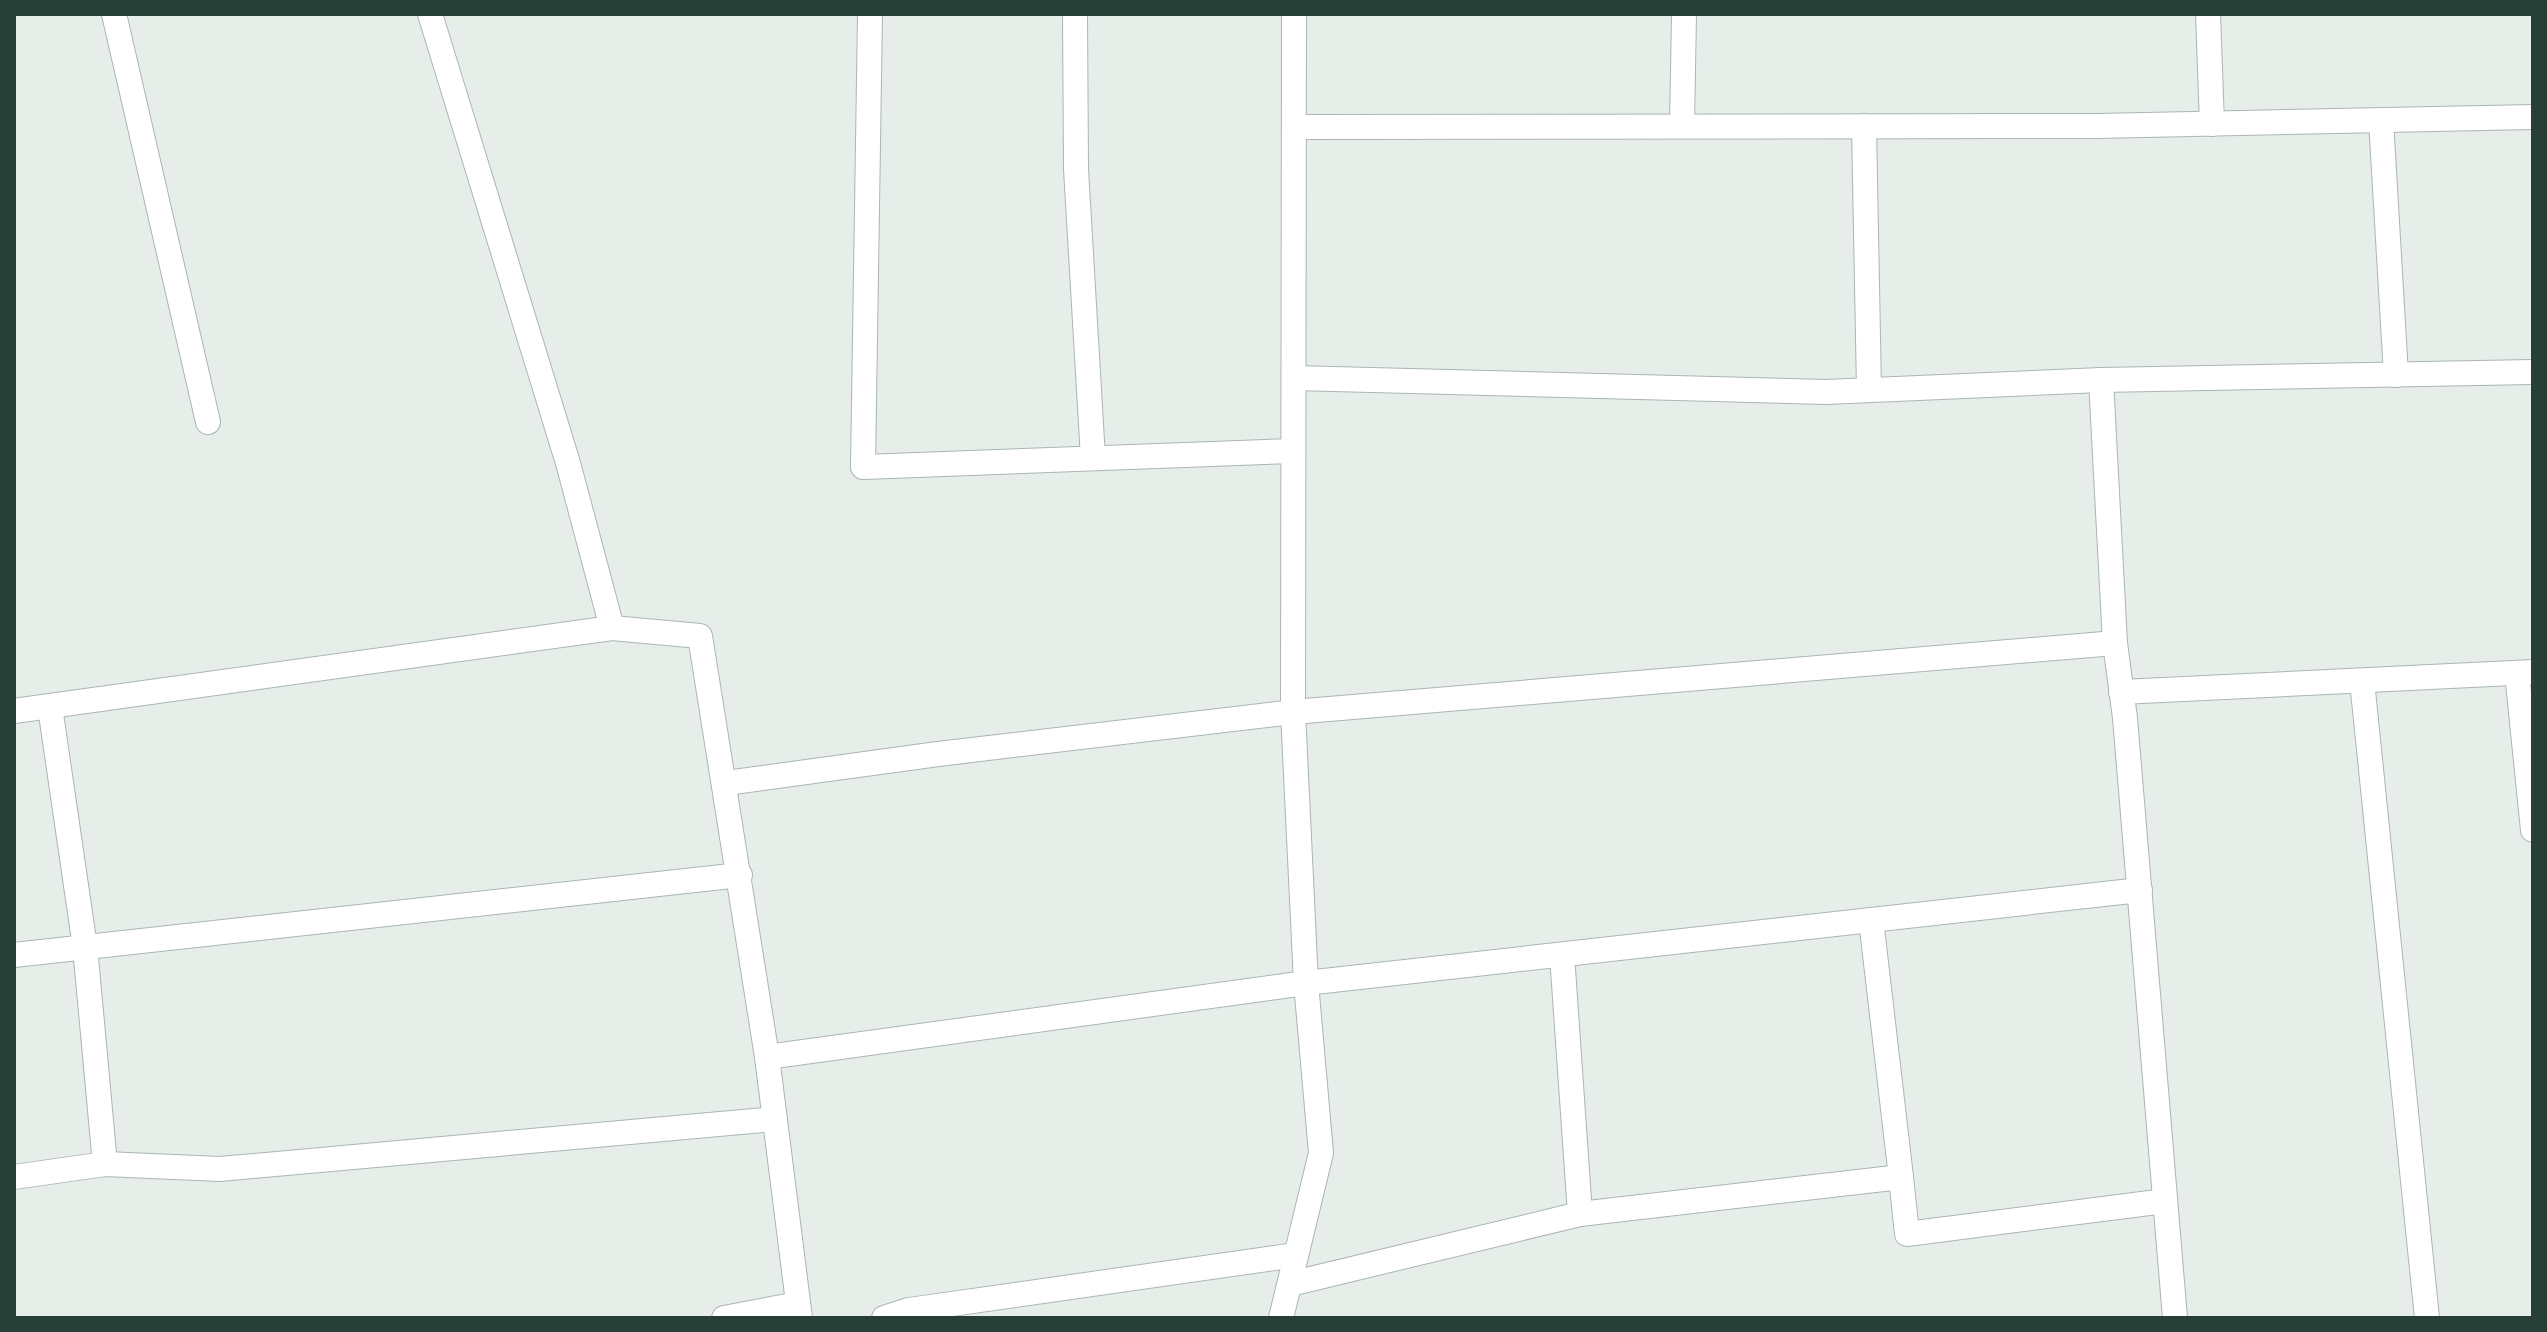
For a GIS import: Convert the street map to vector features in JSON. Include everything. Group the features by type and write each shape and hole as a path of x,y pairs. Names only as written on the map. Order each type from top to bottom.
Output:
{"street":[{"path":"114,14 208,422"},
{"path":"430,14 568,463 612,628"},
{"path":"870,14 863,467 1293,451"},
{"path":"1075,14 1076,169 1093,458"},
{"path":"1281,1318 1321,1153 1306,983 1293,712 1294,14"},
{"path":"1682,125 1684,14"},
{"path":"2208,14 2212,124"},
{"path":"1294,127 2212,124 2533,117"},
{"path":"2381,120 2396,375"},
{"path":"1864,126 1869,390"},
{"path":"1294,378 1826,392 2101,380 2533,372"},
{"path":"2101,380 2115,643 2140,890 2175,1318"},
{"path":"14,711 612,628 700,636 726,783 767,1057 799,1311 724,1318"},
{"path":"726,783 938,754 1293,712 2115,643"},
{"path":"2121,692 2525,672 2533,830"},
{"path":"2362,681 2427,1318"},
{"path":"50,707 85,947 105,1164"},
{"path":"14,955 740,875"},
{"path":"767,1057 1306,983 2140,890"},
{"path":"1871,920 1907,1234 2165,1201"},
{"path":"1562,955 1580,1214"},
{"path":"14,1177 105,1164 220,1169 775,1119"},
{"path":"1290,1284 1580,1214 1901,1177"},
{"path":"884,1318 1296,1255"}]}
